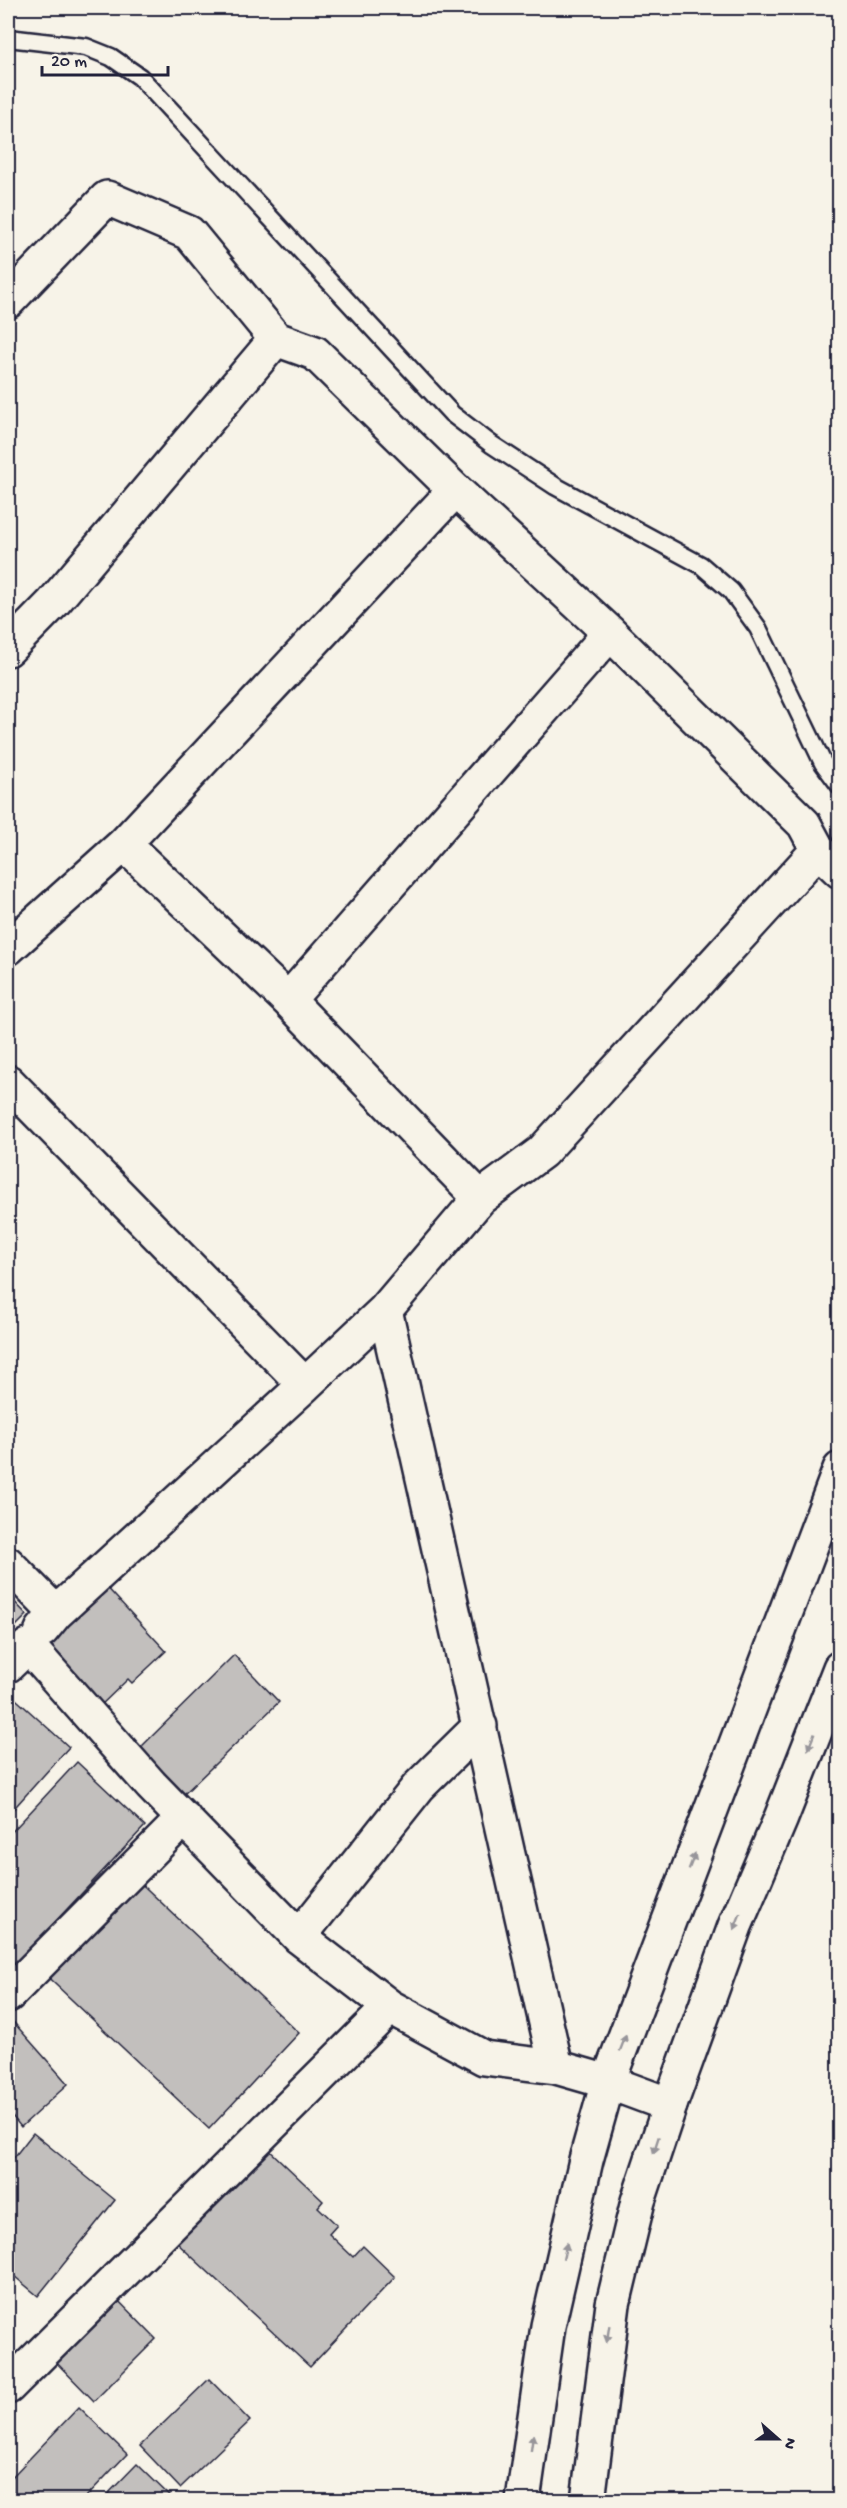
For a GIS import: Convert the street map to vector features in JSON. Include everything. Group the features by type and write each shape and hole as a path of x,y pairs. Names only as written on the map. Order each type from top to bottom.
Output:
{"street":[{"path":"8,301 107,198 189,233 276,339 315,354 455,490 610,633 804,824 829,861 542,1152 480,1198 386,1310 56,1613 18,1656 151,1785 299,1937 390,2007 484,2058 556,2067 608,2082 670,2105"},
{"path":"8,649 53,603 276,339"},
{"path":"8,948 124,844 455,490"},
{"path":"288,1000 610,633"},
{"path":"124,844 288,1000 480,1198"},
{"path":"8,1082 305,1385"},
{"path":"386,1310 556,2067"},
{"path":"524,2500 548,2326 586,2160 608,2082 840,1469"},
{"path":"8,1564 56,1613"},
{"path":"588,2500 613,2304 638,2201 735,1926 781,1818 840,1668"},
{"path":"299,1937 419,1786 480,1726"},
{"path":"8,1995 184,1818"},
{"path":"8,2387 390,2007"}],"lane":[{"path":"8,38 86,48 111,57 140,77 452,414 491,444 555,486 701,565 731,591 758,628 823,763 840,786"}],"building":[{"path":"102,1582 166,1651 132,1683 128,1679 97,1709 36,1645"},
{"path":"8,1595 27,1615 8,1634"},
{"path":"234,1655 279,1702 181,1797 137,1751"},
{"path":"8,1692 69,1747 8,1815"},
{"path":"77,1762 145,1826 8,1972 8,1836"},
{"path":"128,1871 299,2033 209,2129 38,1968"},
{"path":"8,2016 68,2084 21,2127 8,2111"},
{"path":"33,2133 115,2200 38,2296 8,2271 8,2165"},
{"path":"265,2146 323,2201 318,2207 337,2225 329,2234 353,2257 363,2246 395,2277 310,2367 176,2242"},
{"path":"110,2292 156,2339 94,2401 47,2353"},
{"path":"209,2379 250,2421 180,2488 140,2446"},
{"path":"79,2407 127,2454 83,2500 8,2500 8,2481"},
{"path":"137,2464 174,2500 102,2500"}]}
